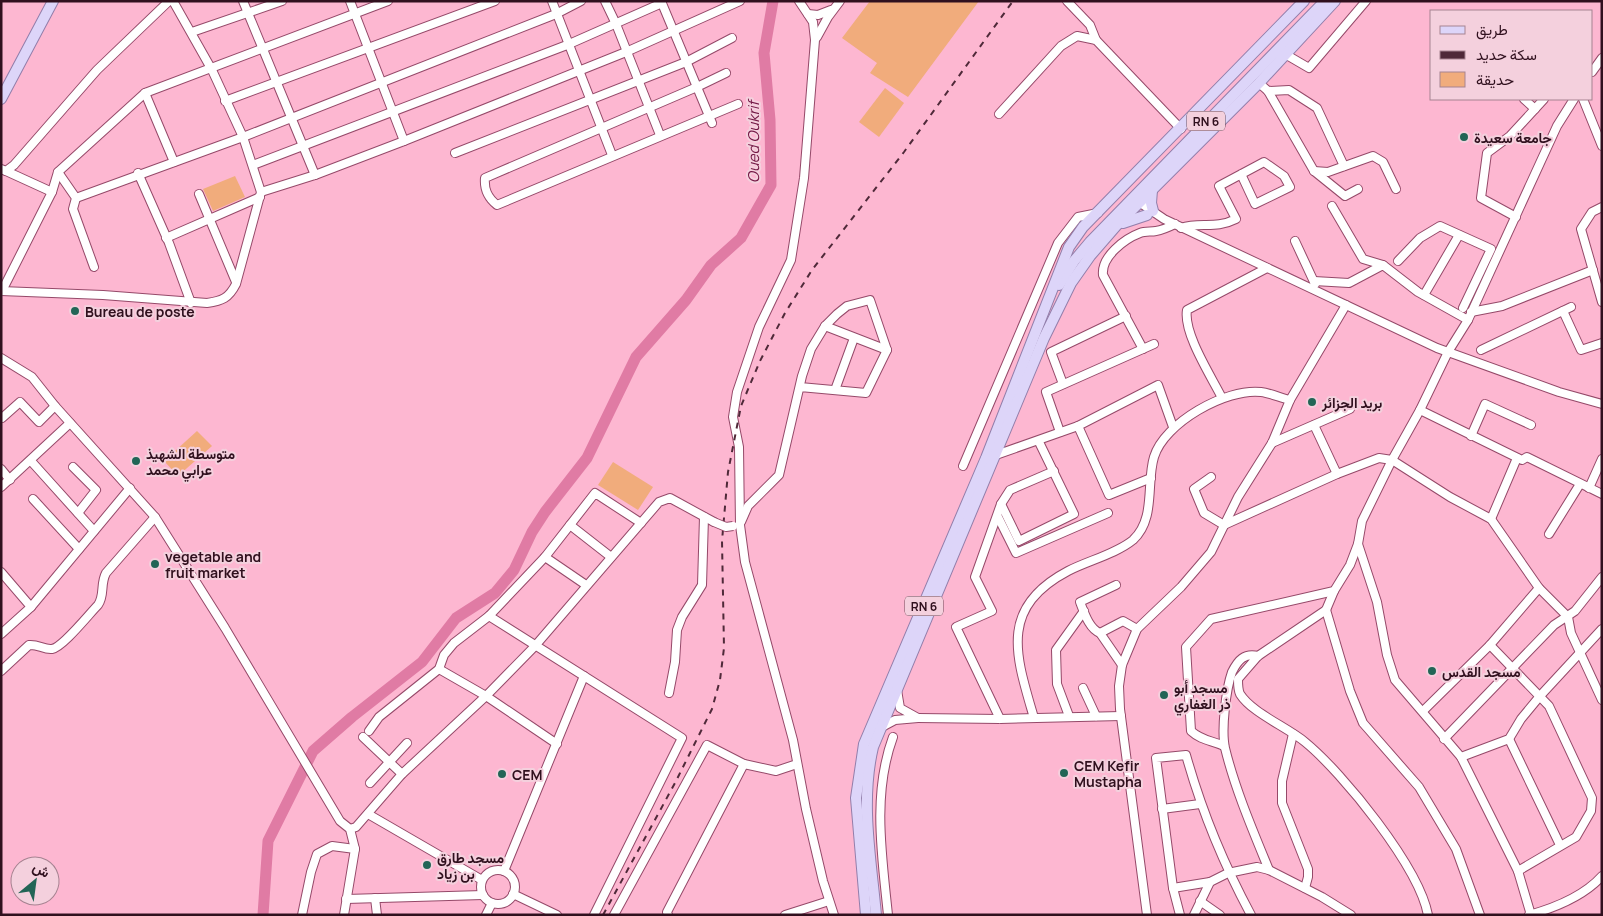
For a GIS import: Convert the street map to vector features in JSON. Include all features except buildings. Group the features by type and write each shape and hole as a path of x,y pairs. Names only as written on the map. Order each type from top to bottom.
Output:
{"main road":[{"path":"1,99 53,1"},
{"path":"1046,307 1069,248 1089,221 1304,1"},
{"name":"RN 6","path":"876,915 866,801 868,770 873,747 993,452 1046,307 1070,266 1090,242 1152,190 1259,83 1286,54 1323,1"},
{"name":"RN 6","path":"866,915 857,816 857,778 864,744 889,707 993,452 1071,283 1090,256 1135,203 1167,161 1307,25 1336,1"},
{"path":"1116,226 1132,218 1150,213 1152,190"},
{"path":"1089,221 1090,256"}],"street":[{"path":"4,170 14,166 97,70 169,1"},
{"path":"173,1 212,70 243,137 253,164 260,195 236,284 231,293 223,300 191,303 103,295 2,291 52,192 58,172 145,93 212,70 388,1"},
{"path":"243,1 315,175"},
{"path":"192,32 282,1"},
{"path":"350,1 404,141"},
{"path":"225,101 495,1"},
{"path":"552,1 612,156"},
{"path":"76,198 138,173 243,137 382,83 556,14 581,1"},
{"path":"605,1 660,135"},
{"path":"166,238 260,195 404,141 626,52 740,1"},
{"path":"799,1 815,29 804,178 791,260 760,327 737,392 733,417 739,447 736,525 793,740 806,810 834,915"},
{"path":"1067,1 1090,25 1096,40 1180,129"},
{"path":"1286,54 1308,68 1366,1"},
{"path":"253,164 568,45 661,2 711,120"},
{"path":"808,14 818,15 838,4"},
{"path":"815,40 838,4"},
{"path":"999,114 1061,46 1077,36 1096,40"},
{"path":"454,153 686,62 732,38"},
{"path":"1593,71 1602,58"},
{"path":"726,73 485,178 484,187 490,200 497,204 660,135 711,120 738,104"},
{"path":"1259,83 1268,91 1314,171 1345,196 1358,189"},
{"path":"1268,91 1289,90 1317,108 1344,166"},
{"path":"145,93 174,162"},
{"path":"1525,100 1536,109"},
{"path":"1516,217 1481,198 1487,153 1510,136 1543,100"},
{"path":"1428,915 1425,898 1408,868 1375,819 1326,762 1305,742 1252,705 1239,693 1238,679 1258,656 1326,610 1334,591 1350,565 1358,544 1362,521 1448,352 1470,316 1557,126 1573,100"},
{"path":"1583,100 1602,146"},
{"path":"1314,171 1328,172 1373,156 1384,162 1396,189"},
{"path":"1143,349 1103,275 1102,268 1109,255 1141,233 1192,224 1207,227 1224,225 1236,220 1219,186 1241,174 1264,162 1284,176 1290,187 1255,204 1241,174"},
{"path":"4,170 52,192"},
{"path":"58,172 76,198 73,209 94,267"},
{"path":"138,173 191,303"},
{"path":"199,194 236,284"},
{"path":"1135,203 1150,213 1448,352 1560,392 1602,404"},
{"path":"1332,206 1363,259 1383,265 1424,295 1470,316 1502,306 1593,270"},
{"path":"1602,207 1592,212 1581,229 1602,302"},
{"path":"963,466 1058,243 1078,217 1098,213"},
{"path":"1398,261 1420,238 1440,226 1491,249 1463,308"},
{"path":"1424,295 1459,235"},
{"path":"1295,240 1319,292"},
{"path":"1314,281 1348,283 1383,265"},
{"path":"1222,398 1190,332 1186,319 1187,310 1267,268"},
{"path":"350,829 356,827 402,774 486,696 535,646 659,502 670,498 726,527 736,525 748,506 779,475 800,387 811,349 825,326 848,306 870,300 886,350 866,393 800,387"},
{"path":"1147,915 1119,686 1122,665 1137,629 1199,568 1211,552 1238,497 1272,442 1290,400 1346,305"},
{"path":"1481,350 1571,307"},
{"path":"1563,311 1581,350 1602,343"},
{"path":"1063,384 1051,352 1126,316"},
{"path":"825,326 886,350"},
{"path":"835,390 854,338"},
{"path":"1016,340 1030,347"},
{"path":"1060,432 1046,392 1154,344"},
{"path":"1,358 32,377 70,424 155,517 225,628 340,822 350,829 355,849 344,915"},
{"path":"993,452 1039,442 1078,426 1158,385 1173,427"},
{"path":"1034,718 1017,650 1020,623 1026,607 1043,586 1133,540 1144,523 1154,458 1162,439 1173,427 1222,398 1242,393 1262,392 1290,400"},
{"path":"2,418 20,402 39,422 55,406"},
{"path":"1471,436 1485,404 1531,425"},
{"path":"1272,442 1350,409"},
{"path":"1420,410 1517,458 1522,460 1527,457 1602,494"},
{"path":"1,488 70,424"},
{"path":"1314,425 1337,474"},
{"path":"1078,426 1109,495 1151,478"},
{"path":"1001,504 1019,541 1074,514 1039,442"},
{"path":"1224,525 1337,474 1379,458 1392,460 1450,497 1490,519 1539,588 1568,618 1571,633 1602,700"},
{"path":"1490,519 1517,458"},
{"path":"1589,488 1602,458"},
{"path":"31,461 94,531"},
{"path":"73,467 96,490 78,513"},
{"path":"1,469 10,480"},
{"path":"1000,720 956,627 992,611 975,577 998,517 1001,504 1010,490 1054,471"},
{"path":"1211,477 1194,489 1204,513 1224,525"},
{"path":"1549,534 1580,484"},
{"path":"1,634 31,607 130,488"},
{"path":"402,774 388,762 366,734 379,717 439,669 444,655 454,643 489,616 545,557 595,493 640,523"},
{"path":"33,499 79,549"},
{"path":"998,517 1016,553 1108,513"},
{"path":"1,670 29,645 49,649 58,646 98,605 102,596 102,583 106,573 155,517"},
{"path":"669,694 675,662 677,630 682,617 702,585 704,517"},
{"path":"570,525 611,557"},
{"path":"1358,544 1376,602 1387,655 1395,680 1461,757 1518,871 1530,915 1563,903 1596,882 1602,876"},
{"path":"545,557 586,585"},
{"path":"1,572 31,607"},
{"path":"1444,739 1554,625 1568,618 1602,577"},
{"path":"1116,585 1080,602 1094,631 1100,633 1122,665"},
{"path":"1423,711 1490,645 1539,588"},
{"path":"1224,746 1214,741 1200,739 1191,731 1186,647 1210,618 1334,591"},
{"path":"1326,610 1350,691 1363,723 1419,787 1456,848 1480,915"},
{"path":"1069,716 1057,684 1056,650 1084,611"},
{"path":"489,616 682,738 594,915"},
{"path":"1100,633 1123,621 1137,629"},
{"path":"1461,757 1509,739 1521,719 1540,696 1602,629"},
{"path":"1490,645 1514,667 1550,706 1592,798 1591,811 1576,837 1518,871"},
{"path":"1258,656 1249,654 1242,657 1235,666 1230,679 1224,728 1224,746 1269,870"},
{"path":"439,669 486,696 557,744"},
{"path":"504,871 584,676"},
{"path":"1083,688 1096,716"},
{"path":"889,707 918,718"},
{"path":"889,707 895,720"},
{"path":"880,728 895,720 918,718 1000,720 1069,716 1122,716"},
{"path":"1293,734 1282,781 1282,803 1308,868 1305,888"},
{"path":"888,915 879,826 885,757 893,737"},
{"path":"1509,739 1560,845"},
{"path":"370,783 407,743"},
{"path":"614,915 706,744 744,764 776,771 797,764"},
{"path":"1180,915 1173,888 1156,758 1186,755 1200,804 1228,873 1251,915"},
{"path":"668,915 667,912 744,764"},
{"path":"1162,810 1200,804"},
{"path":"368,814 482,880"},
{"path":"302,915 311,872 317,854 332,846 355,849"},
{"path":"1173,888 1210,882 1228,873 1257,868 1269,870 1305,888 1351,915"},
{"path":"483,895 482,880 489,872 504,871"},
{"path":"346,899 483,895 492,903 506,902 513,894 515,884 504,871"},
{"path":"1194,915 1210,882"},
{"path":"513,894 557,915"},
{"path":"376,898 377,915"},
{"path":"785,915 829,901"},
{"path":"1200,901 1220,915"},
{"path":"486,915 492,903"}],"green space":[{"path":"870,1 979,1 908,97 870,73 877,63 842,38"},
{"path":"885,88 904,103 879,137 859,122"},
{"path":"235,176 245,197 213,211 203,189"},
{"path":"197,431 212,446 178,476 164,461"},
{"path":"613,462 653,487 638,510 598,485"}],"waterway":[{"name":"Oued Oukrif","path":"263,915 268,841 313,751 352,717 422,662 456,618 495,593 514,570 532,532 545,512 587,458 636,357 686,300 711,265 741,238 771,185 770,120 764,53 773,1"}],"railway":[{"path":"603,915 675,783 712,709 720,680 724,648 722,541 728,472 741,406 760,361 785,313 812,270 904,152 1013,1"}],"place":[{"name":"جامعة سعيدة","path":"1464,137"},
{"name":"Bureau de poste","path":"75,311"},
{"name":"بريد الجزائر","path":"1312,402"},
{"name":"متوسطة الشهيذ عرابي محمد","path":"136,461"},
{"name":"vegetable and fruit market","path":"155,564"},
{"name":"مسجد القدس","path":"1432,671"},
{"name":"مسجد أبو ذر الغفاري","path":"1164,695"},
{"name":"CEM Kefir Mustapha","path":"1064,773"},
{"name":"CEM","path":"502,774"},
{"name":"مسجد طارق بن زياد","path":"427,865"}]}
